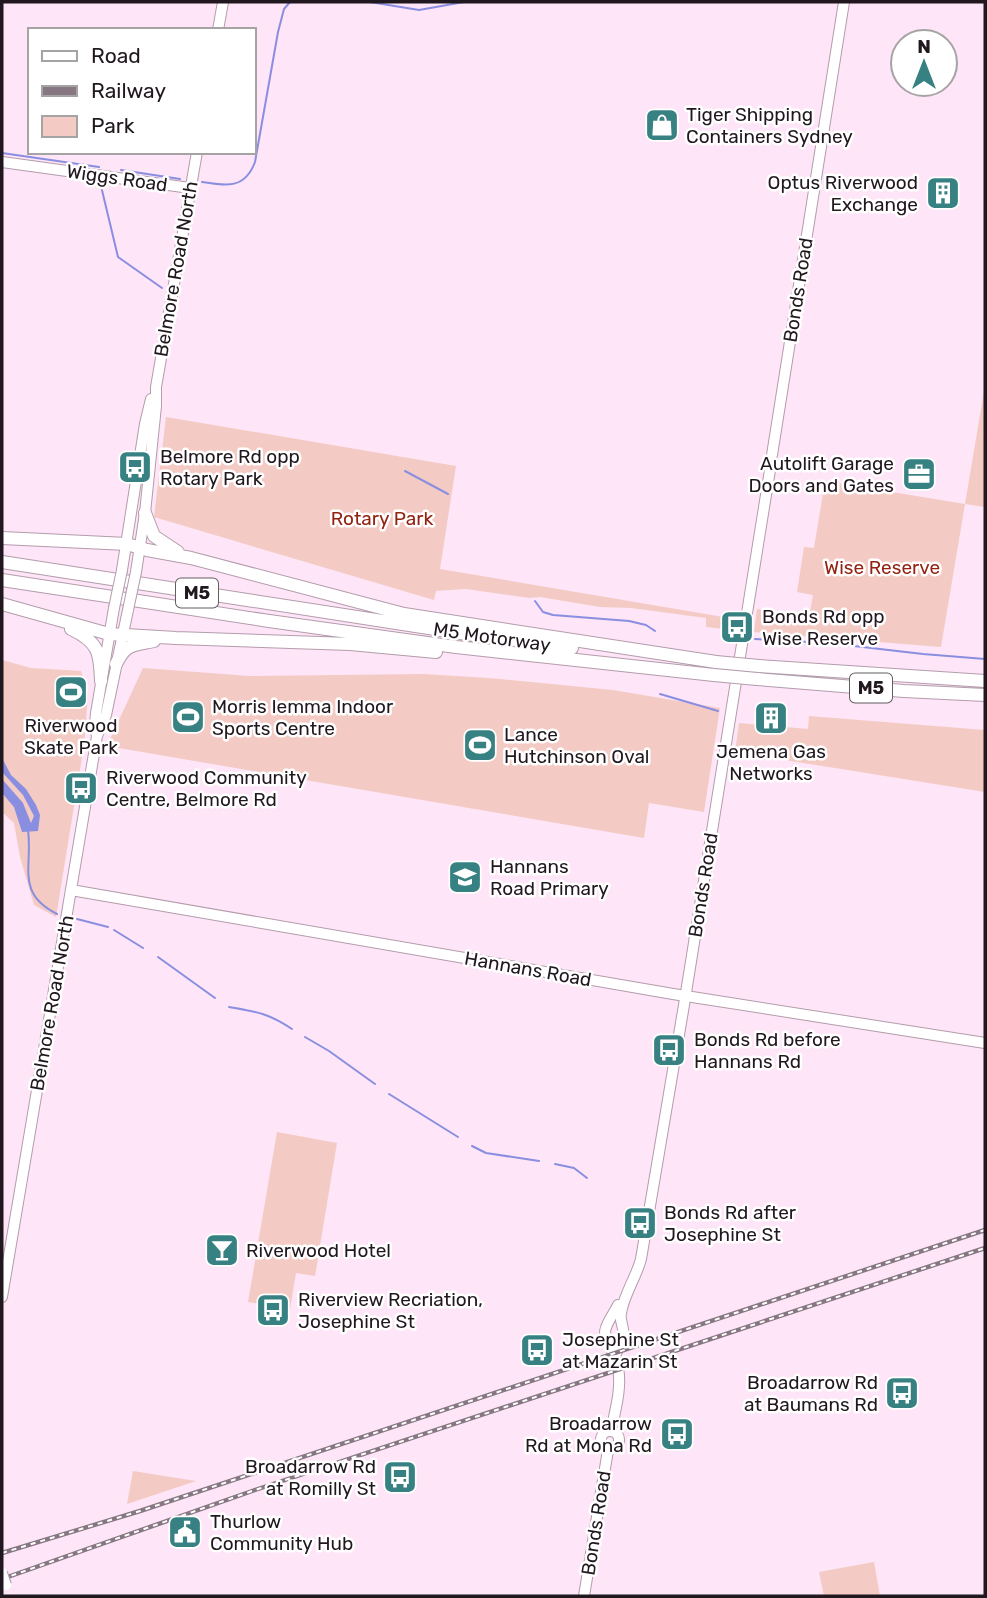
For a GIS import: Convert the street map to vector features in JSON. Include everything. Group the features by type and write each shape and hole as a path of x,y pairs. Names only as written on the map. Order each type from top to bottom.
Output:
{"highway":[{"name":"M5","path":"145,513 154,536 169,548 191,558"},
{"path":"2,538 133,546"},
{"name":"M5","path":"133,546 191,558 404,614 716,662"},
{"name":"M5 Motorway","path":"2,562 480,636 716,662 758,672 904,691 985,695"},
{"name":"M5 Motorway","path":"2,580 269,621 534,657 714,675 758,672 985,681"},
{"path":"2,604 115,634"},
{"path":"23,610 82,634 94,644 100,655 101,681"},
{"name":"M5","path":"115,634 350,644 458,654 534,657"},
{"name":"M5","path":"116,664 122,651 130,645 176,638"}],"main road":[{"path":"218,28 223,2"},
{"name":"Bonds Road","path":"622,1328 620,1315 641,1259 769,470 763,461 767,455 772,455 844,2"},
{"name":"Belmore Road North","path":"97,736 95,725 101,681 115,634 128,610 136,572 133,546 147,415 156,387 197,154"},
{"name":"Wiggs Road","path":"2,162 190,188"},
{"name":"Belmore Road North","path":"2,1297 97,736 106,715 116,664 114,608 122,570 145,513 156,387"},
{"name":"Hannans Road","path":"71,890 685,996 985,1043"},
{"name":"Bonds Road","path":"606,1328 625,1298"},
{"path":"615,1324 622,1328 623,1335 614,1341 605,1336 606,1328 615,1324"},
{"name":"Bonds Road","path":"584,1596 608,1450 616,1448 619,1443 617,1434 611,1431 620,1381 614,1341"},
{"path":"2,1573 8,1590"}],"green space":[{"path":"985,385 985,507 965,504"},
{"name":"Rotary Park","path":"166,417 456,466 440,569 735,619 733,630 706,627 706,618 466,589 436,591 434,600 154,517"},
{"name":"Wise Reserve","path":"825,481 965,504 941,647 754,632 757,609 809,617 813,595 797,592 804,547 814,548"},
{"path":"2,660 31,668 81,671 88,695 84,745 56,917 34,905 20,857 14,823 2,812"},
{"path":"143,668 250,676 423,674 489,678 613,690 720,708 704,812 649,803 644,838 107,746"},
{"path":"809,716 985,730 985,792 735,752 739,723 808,729"},
{"path":"277,1132 337,1143 315,1276 296,1273 290,1309 248,1302"},
{"path":"133,1471 196,1481 127,1504"},
{"path":"874,1562 880,1596 824,1596 819,1572"}],"water":[{"path":"2,758 11,775 26,789 36,805 40,815 38,831 22,832 14,807 2,793 2,779 23,803 31,823 34,816 23,795 2,772"}],"waterway":[{"path":"202,182 234,184 251,171 255,162 278,32 284,9 290,2"},
{"path":"370,2 419,10 464,2"},
{"path":"2,153 99,167"},
{"path":"121,170 180,179"},
{"path":"101,186 118,257 162,288"},
{"path":"405,471 448,494"},
{"path":"535,601 543,612 553,615 629,621 646,625 655,631"},
{"path":"755,639 828,643 985,659"},
{"path":"660,694 718,711"},
{"path":"28,830 31,888 35,897 57,914"},
{"path":"77,919 108,927"},
{"path":"114,930 143,948"},
{"path":"158,957 215,998"},
{"path":"229,1007 262,1014 292,1029"},
{"path":"305,1037 375,1084"},
{"path":"389,1094 458,1137"},
{"path":"472,1146 486,1153 539,1161"},
{"path":"555,1164 574,1168 587,1178"}],"railway":[{"path":"2,1553 140,1511 985,1230"},
{"path":"2,1579 255,1490 985,1248"}],"place":[{"name":"Tiger Shipping Containers Sydney","path":"662,125"},
{"name":"Optus Riverwood Exchange","path":"943,193"},
{"name":"Belmore Rd opp Rotary Park","path":"135,467"},
{"name":"Autolift Garage Doors and Gates","path":"919,474"},
{"name":"Bonds Rd opp Wise Reserve","path":"737,627"},
{"name":"Riverwood Skate Park","path":"71,692"},
{"name":"Morris Iemma Indoor Sports Centre","path":"188,717"},
{"name":"Jemena Gas Networks","path":"771,718"},
{"name":"Lance Hutchinson Oval","path":"480,745"},
{"name":"Riverwood Community Centre, Belmore Rd","path":"81,788"},
{"name":"Hannans Road Primary","path":"465,877"},
{"name":"Bonds Rd before Hannans Rd","path":"669,1050"},
{"name":"Bonds Rd after Josephine St","path":"640,1223"},
{"name":"Riverwood Hotel","path":"222,1250"},
{"name":"Riverview Recriation, Josephine St","path":"273,1310"},
{"name":"Josephine St at Mazarin St","path":"537,1350"},
{"name":"Broadarrow Rd at Baumans Rd","path":"902,1393"},
{"name":"Broadarrow Rd at Mona Rd","path":"677,1434"},
{"name":"Broadarrow Rd at Romilly St","path":"400,1477"},
{"name":"Thurlow Community Hub","path":"185,1532"}]}
